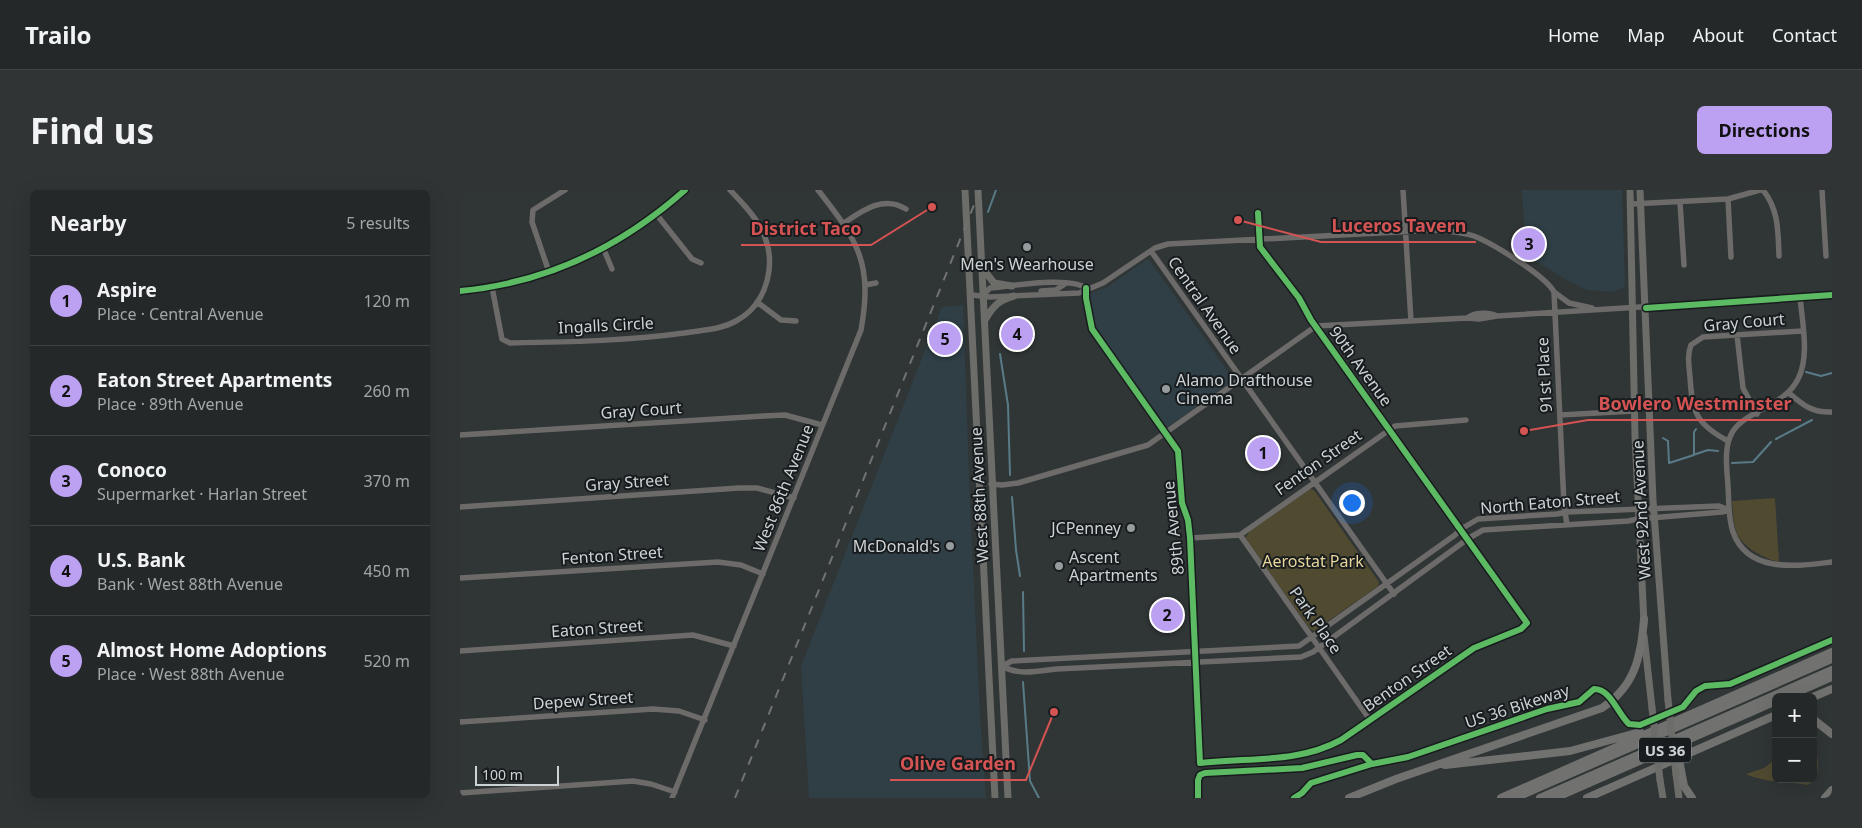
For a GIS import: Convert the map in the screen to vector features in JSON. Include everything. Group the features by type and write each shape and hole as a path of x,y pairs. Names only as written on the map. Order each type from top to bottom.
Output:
{"highway":[{"path":"1349,798 1402,777 1602,708 1621,693 1635,671 1641,648 1644,619"},
{"name":"US 36","path":"1501,798 1832,652"},
{"path":"1515,798 1832,660"},
{"path":"1540,798 1832,670"},
{"path":"1795,693 1832,677"},
{"path":"1817,696 1832,689"},
{"name":"US 36","path":"1555,798 1772,703"},
{"path":"1402,777 1460,763 1534,756 1582,748 1627,736 1694,713"},
{"path":"1587,798 1772,717"},
{"path":"1817,722 1832,734"},
{"path":"1674,757 1680,765 1684,786 1692,798"},
{"path":"1825,798 1832,790"}],"main road":[{"name":"West 88th Avenue","path":"965,190 972,295 978,494 995,798"},
{"name":"West 88th Avenue","path":"978,190 991,484 1008,798"},
{"name":"West 92nd Avenue","path":"1630,190 1638,519 1644,619 1662,798"},
{"name":"West 92nd Avenue","path":"1640,190 1661,634 1679,798"},
{"path":"982,264 987,276 994,283 1012,286"},
{"path":"984,322 993,306 1003,299 1014,296"}],"street":[{"path":"549,272 532,222 532,210 565,190"},
{"path":"460,291 530,279 604,250 657,215 685,190"},
{"name":"Ingalls Circle","path":"492,287 502,338 510,343 641,339 715,328 736,321 757,302 769,276 769,251 758,224 730,190"},
{"name":"West 86th Avenue","path":"674,795 706,720 861,330 866,306 860,253 844,223 818,190"},
{"path":"1404,190 1410,321"},
{"path":"1631,204 1728,199 1761,190 1774,205 1779,256"},
{"path":"1822,190 1826,256"},
{"path":"1728,199 1731,258"},
{"path":"1680,202 1684,265"},
{"path":"844,223 862,210 875,205 898,204 906,210"},
{"name":"90th Avenue","path":"1258,213 1260,247 1299,298 1316,326 1468,538"},
{"path":"657,215 692,259 701,263"},
{"path":"972,295 984,294 990,297 1079,293 1086,288 1103,283 1151,251 1168,244 1436,230 1474,236 1503,252 1547,282 1554,292 1569,303 1601,310"},
{"path":"604,250 612,269"},
{"name":"Central Avenue","path":"1151,251 1394,594"},
{"path":"1024,295 1037,291 1056,290 1066,283"},
{"path":"984,294 990,288 1012,286 1079,283 1086,288"},
{"path":"865,285 876,284"},
{"name":"89th Avenue","path":"1086,288 1086,299 1092,329 1179,454 1182,503 1190,538 1200,763"},
{"name":"91st Place","path":"1554,292 1564,506 1567,512 1568,525"},
{"path":"991,484 1002,486 1018,483 1148,445 1316,326 1467,318 1471,315 1491,313 1497,316 1632,309 1832,294"},
{"path":"1800,296 1802,368 1789,392 1735,428 1728,441 1726,456 1731,527 1737,541 1759,561 1777,566 1832,562"},
{"path":"757,302 781,320 796,321"},
{"name":"Gray Court","path":"1728,441 1711,432 1696,412 1692,400 1689,355 1691,345 1703,337 1802,331"},
{"path":"1738,335 1743,388 1757,414"},
{"path":"1789,392 1804,406 1814,411 1832,412"},
{"path":"1560,415 1634,411"},
{"name":"Gray Court","path":"460,435 785,415 822,425"},
{"name":"Fenton Street","path":"1240,536 1389,429 1402,423 1466,420"},
{"name":"Gray Street","path":"460,507 739,488 757,488 794,498"},
{"name":"North Eaton Street","path":"1002,666 1013,672 1022,673 1297,658 1307,655 1394,594 1468,538 1482,530 1628,521 1655,513 1719,506 1729,510"},
{"name":"North Eaton Street","path":"1002,666 1012,661 1296,646 1455,535 1461,528 1483,518 1567,512 1638,510 1655,513"},
{"path":"1190,538 1240,536"},
{"name":"Park Place","path":"1240,536 1370,720"},
{"name":"Benton Street","path":"1200,763 1303,756 1330,746 1474,648 1521,629 1527,623 1468,538"},
{"name":"Fenton Street","path":"460,578 718,562 741,565 763,574"},
{"name":"Eaton Street","path":"460,651 693,635 734,646"},
{"name":"Depew Street","path":"460,722 653,709 679,711 706,720"},
{"path":"460,793 633,781 651,784 674,795"}],"shaded area":[{"path":"1522,190 1622,190 1625,287 1613,292 1587,290 1563,278 1526,255"},
{"path":"1146,260 1149,260 1155,268 1234,380 1168,427 1163,424 1158,414 1127,374 1095,325 1089,297 1091,293 1107,287"},
{"path":"963,305 970,503 986,798 809,798 801,666 942,307"}],"green space":[{"name":"Aerostat Park","path":"1310,489 1314,490 1379,582 1378,586 1314,631 1310,629 1245,538 1250,531"},
{"path":"1775,498 1779,562 1755,552 1740,538 1733,517 1732,501"},
{"path":"1772,762 1772,780 1746,774 1764,768"},
{"path":"1792,783 1810,783 1808,785"}],"waterway":[{"path":"988,212 996,190"},
{"path":"1000,354 1008,405 1010,475"},
{"path":"1806,372 1821,376 1832,373"},
{"path":"1776,439 1812,420"},
{"path":"1663,438 1668,441 1669,463 1694,455 1694,432 1696,429"},
{"path":"1732,463 1753,462 1771,442"},
{"path":"1693,455 1708,450 1718,451"},
{"path":"1012,497 1020,576"},
{"path":"1023,592 1024,651"},
{"path":"1023,682 1030,781 1039,798"}],"railway":[{"path":"735,798 980,190"}],"cycle path":[{"path":"460,291 492,287 522,280 552,271 581,259 635,229 685,190"},
{"path":"1086,288 1092,329 1178,451 1182,503 1188,520 1190,538 1200,763 1290,756 1324,748 1341,740 1474,648 1521,629 1527,623 1311,320 1299,298 1260,247 1258,213"},
{"path":"1646,308 1832,295"},
{"name":"US 36 Bikeway","path":"1198,798 1198,780 1200,775 1205,773 1302,768 1357,755 1363,755 1372,764 1408,757 1547,709 1579,702 1594,689 1605,693 1629,724 1640,725 1683,707 1696,691 1705,686 1730,684 1832,640"},
{"path":"1294,798 1302,793 1311,783 1372,764"}],"place":[{"name":"District Taco","path":"932,207"},
{"name":"Luceros Tavern","path":"1238,220"},
{"name":"Conoco","path":"1529,244"},
{"name":"Men's Wearhouse","path":"1027,247"},
{"name":"U.S. Bank","path":"1017,334"},
{"name":"Almost Home Adoptions","path":"945,339"},
{"name":"Alamo Drafthouse Cinema","path":"1166,389"},
{"name":"Bowlero Westminster","path":"1524,431"},
{"name":"Aspire","path":"1263,453"},
{"name":"JCPenney","path":"1131,528"},
{"name":"McDonald's","path":"950,546"},
{"name":"Ascent Apartments","path":"1059,566"},
{"name":"Eaton Street Apartments","path":"1167,615"},
{"name":"Olive Garden","path":"1054,712"}]}
